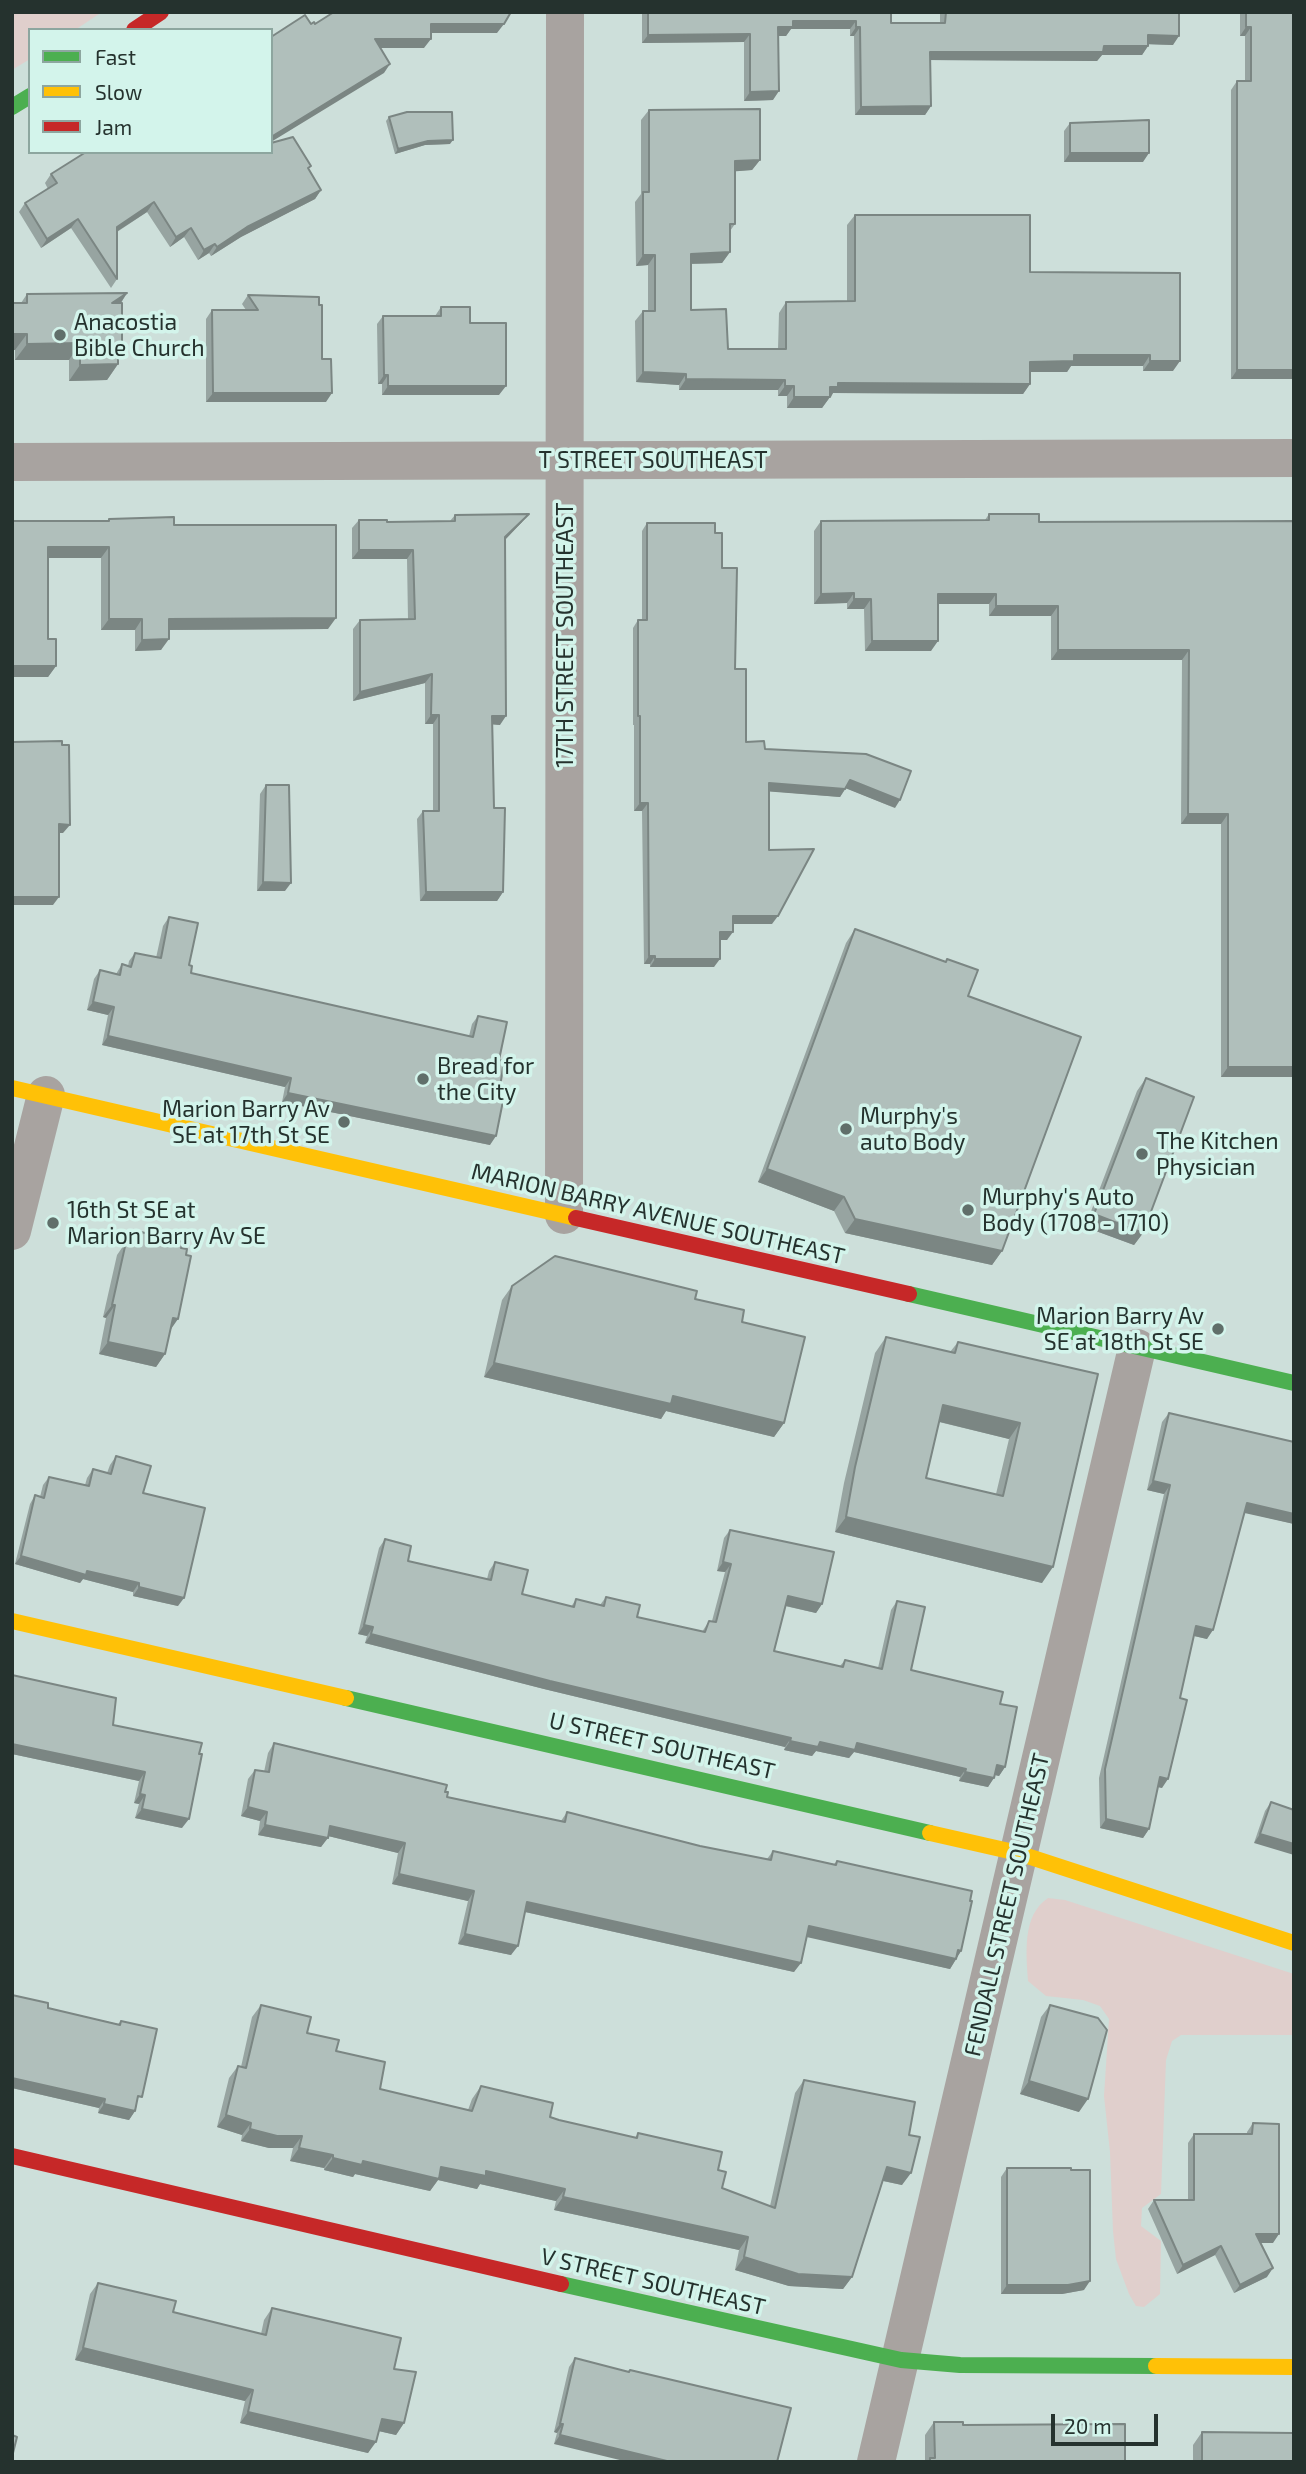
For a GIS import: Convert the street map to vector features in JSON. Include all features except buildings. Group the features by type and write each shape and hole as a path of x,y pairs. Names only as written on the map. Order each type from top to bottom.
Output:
{"street":[{"path":"137,28 161,12"},
{"name":"17TH STREET SOUTHEAST","path":"564,1215 565,12"},
{"path":"12,107 28,97"},
{"name":"T STREET SOUTHEAST","path":"12,462 1294,458"},
{"path":"12,1231 29,1091"},
{"name":"MARION BARRY AVENUE SOUTHEAST","path":"29,1091 1294,1383"},
{"name":"FENDALL STREET SOUTHEAST","path":"876,2462 1137,1348"},
{"name":"U STREET SOUTHEAST","path":"12,1621 1018,1853 1294,1943"},
{"name":"V STREET SOUTHEAST","path":"12,2156 687,2314 901,2360 960,2365 1294,2367"}],"shaded area":[{"path":"12,12 102,12 78,28 28,28 28,60 12,70"},
{"path":"1048,1898 1065,1900 1294,1974 1294,2035 1181,2035 1172,2041 1166,2060 1161,2194 1142,2208 1141,2226 1161,2241 1160,2294 1144,2307 1136,2306 1129,2294 1116,2259 1104,2096 1109,2019 1100,2006 1083,2000 1046,1996 1028,1981 1027,1947 1030,1925 1040,1905"}],"traffic: fast":[{"path":"12,107 28,97"},
{"path":"909,1294 1294,1383"},
{"path":"346,1698 930,1833"},
{"path":"561,2284 901,2360 960,2365 1156,2366"}],"traffic: slow":[{"path":"12,1088 576,1218"},
{"path":"12,1621 346,1698"},
{"path":"930,1833 1018,1853 1294,1943"},
{"path":"1156,2366 1294,2367"}],"traffic: jam":[{"path":"137,28 161,12"},
{"path":"576,1218 909,1294"},
{"path":"12,2156 561,2284"}],"place":[{"name":"Anacostia Bible Church","path":"60,335"},
{"name":"Bread for the City","path":"423,1079"},
{"name":"Marion Barry Av SE at 17th St SE","path":"344,1122"},
{"name":"Murphy's auto Body","path":"846,1129"},
{"name":"The Kitchen Physician","path":"1142,1154"},
{"name":"Murphy's Auto Body (1708 - 1710)","path":"968,1210"},
{"name":"16th St SE at Marion Barry Av SE","path":"53,1223"},
{"name":"Marion Barry Av SE at 18th St SE","path":"1218,1329"}]}
